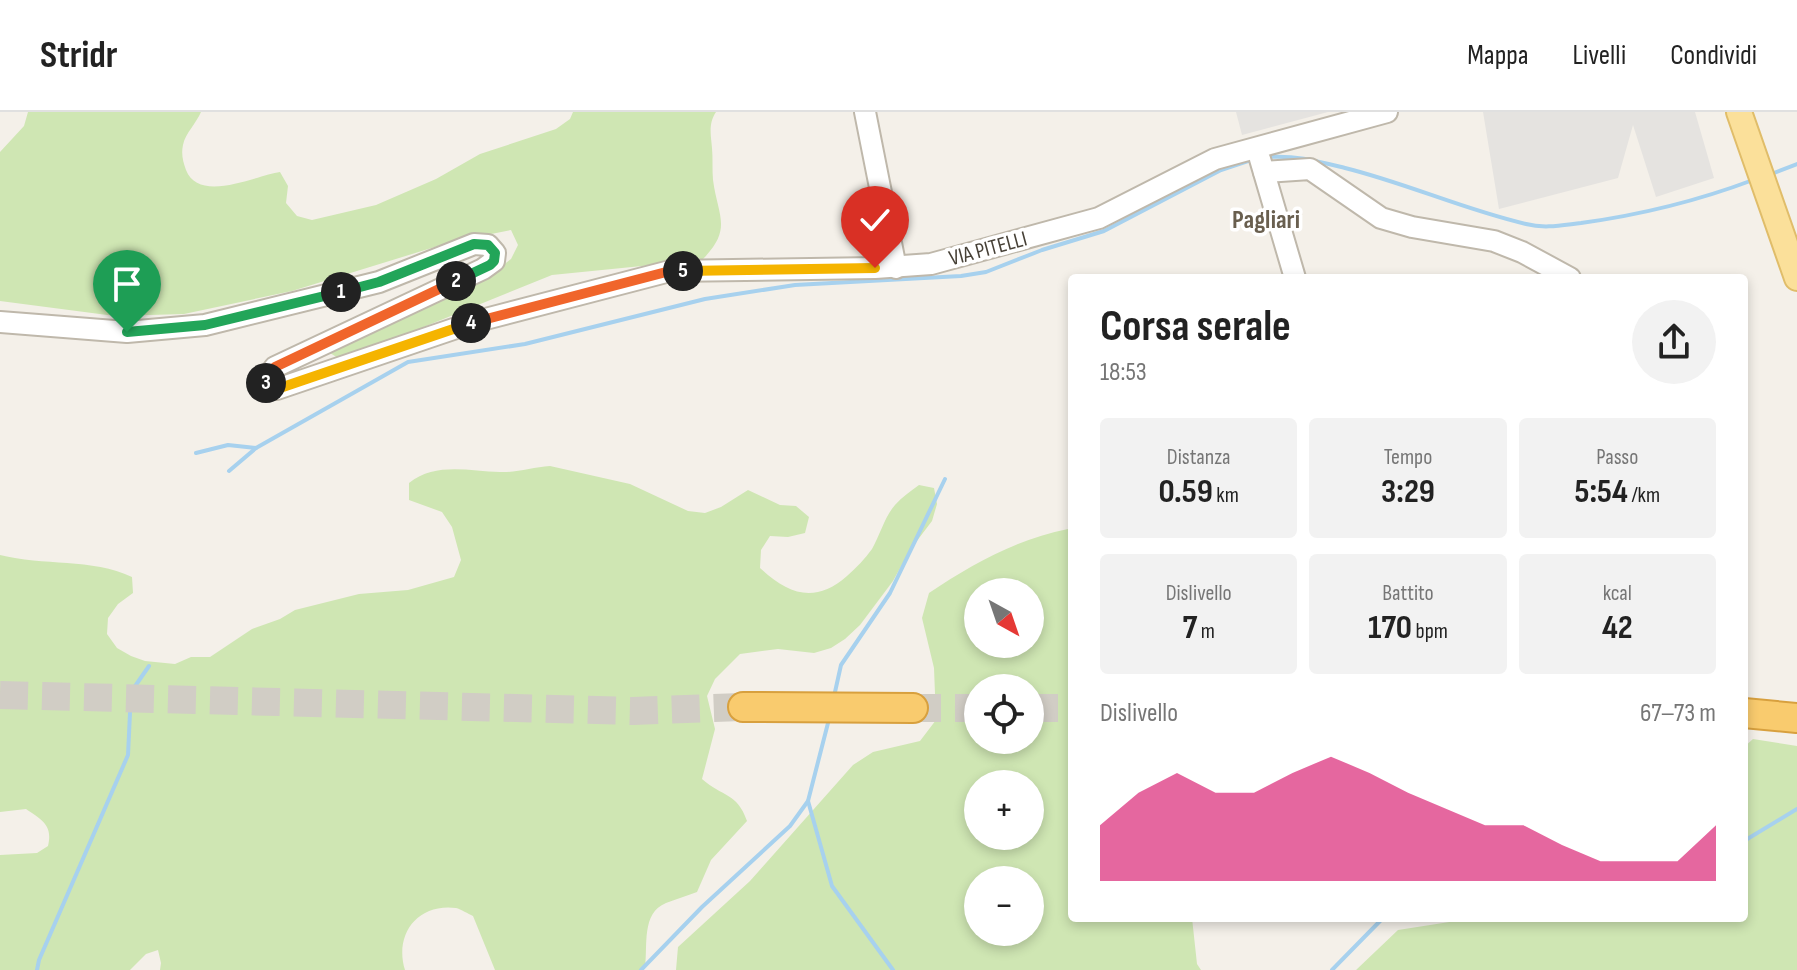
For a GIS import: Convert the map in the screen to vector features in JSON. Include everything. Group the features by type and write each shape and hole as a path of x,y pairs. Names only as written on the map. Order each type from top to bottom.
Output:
{"highway":[{"path":"743,707 913,708"},
{"path":"1748,713 1797,718"}],"main road":[{"path":"1739,112 1797,278"}],"street":[{"path":"865,112 896,268"},
{"name":"VIA PITELLI","path":"0,322 127,332 205,325 379,282 474,244 488,245 495,253 494,261 483,269 275,367 266,383 270,388 277,389 474,322 670,271 896,268 931,264 1099,218 1215,159 1260,159 1387,112"},
{"path":"1294,274 1260,159 1310,169 1381,218 1412,227 1494,241 1563,274"}],"green space":[{"path":"28,112 201,112 182,148 186,170 193,180 203,185 229,185 280,172 288,186 286,203 297,216 312,220 376,205 436,179 480,154 556,129 570,119 573,112 716,112 711,134 720,231 718,240 702,260 552,275 404,335 338,358 327,351 352,337 483,281 511,259 518,245 511,230 451,242 292,291 184,314 115,316 0,301 0,152 24,126"},
{"path":"550,466 630,484 688,511 705,513 748,490 780,505 796,506 809,517 805,533 788,537 770,536 761,550 760,568 781,585 802,593 824,590 850,573 872,549 891,509 919,485 934,488 937,504 932,521 910,550 893,581 860,625 845,639 831,648 814,653 778,649 740,654 715,679 707,696 715,729 702,779 734,800 747,821 711,860 697,892 666,903 653,914 647,931 645,967 642,970 495,970 473,916 456,908 442,908 420,916 406,934 402,957 405,970 160,970 158,950 146,954 130,970 0,970 0,855 37,853 48,846 49,833 45,824 26,809 0,812 0,555 101,567 132,577 133,593 118,604 108,618 107,634 117,648 131,656 145,661 175,664 191,657 210,657 252,629 295,610 359,594 408,590 454,577 461,560 452,527 442,512 409,500 409,483 419,476 441,470 506,472"},
{"path":"1068,529 1068,922 1192,922 1197,964 1201,970 676,970 678,947 750,881 853,765 873,752 920,741 936,720 934,668 922,618 929,593 996,554 1031,539"},
{"path":"1753,739 1797,746 1797,970 1356,970 1398,930 1449,922 1748,922 1748,743"}],"shaded area":[{"path":"1236,112 1328,112 1242,135"},
{"path":"1483,112 1695,112 1714,178 1656,197 1633,125 1618,178 1499,209"}],"waterway":[{"path":"1267,157 1297,158 1345,168 1481,211 1540,226 1625,216 1690,201 1753,180"},
{"path":"229,471 256,448 408,362 525,344 705,299 795,285 986,272 1042,250 1104,231 1221,170 1254,159"},
{"path":"1769,175 1797,164"},
{"path":"196,453 228,445 256,448"},
{"path":"835,692 841,665 890,593 945,479"},
{"path":"37,970 128,755 131,692 149,666"},
{"path":"641,970 702,907 790,826 808,801 828,723"},
{"path":"808,801 832,886 893,970"},
{"path":"1748,839 1797,809"},
{"path":"1332,970 1379,922"}],"tunnel":[{"path":"0,695 633,711 743,707"},
{"path":"913,708 964,708"},
{"path":"1044,708 1068,708"}],"district":[{"name":"Pagliari","path":"1266,220"}],"route":[{"path":"127,332 205,325 379,282 474,244 488,245 495,253 494,261 483,269 275,367 266,383 270,388 277,389 474,322 670,271 875,268"}]}
